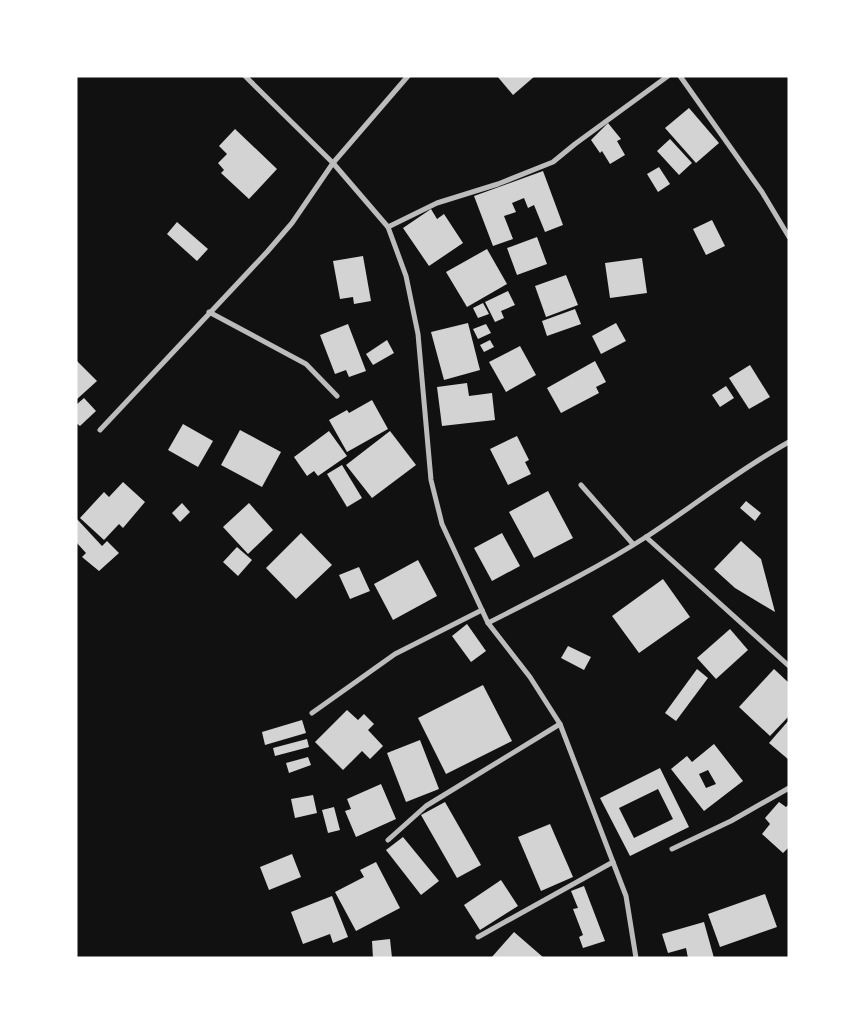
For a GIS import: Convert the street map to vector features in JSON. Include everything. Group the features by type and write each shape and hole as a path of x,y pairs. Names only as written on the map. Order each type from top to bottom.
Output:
{"street":[{"path":"245,76 333,163 388,227 406,276 418,334 431,480 442,524 488,623 530,677 560,724 626,896 636,958"},
{"path":"100,430 292,223 333,163 408,76"},
{"path":"388,227 437,203 498,184 553,162 668,76"},
{"path":"680,76 762,192 789,236"},
{"path":"209,312 306,364 337,396"},
{"path":"488,623 559,587 646,537 686,508 789,442"},
{"path":"581,485 633,544"},
{"path":"646,537 789,666"},
{"path":"312,713 395,654 482,610"},
{"path":"388,840 426,806 560,724"},
{"path":"672,849 731,821 789,788"},
{"path":"478,937 613,862"}],"building":[{"path":"497,76 535,76 513,95"},
{"path":"689,108 719,143 696,163 665,128"},
{"path":"608,123 621,139 617,141 625,155 610,164 602,151 600,153 591,140"},
{"path":"235,129 277,169 249,199 221,173 224,170 218,163 227,154 219,146"},
{"path":"670,139 692,163 679,175 657,151"},
{"path":"659,167 670,184 658,192 647,174"},
{"path":"543,171 563,225 545,232 534,205 528,208 524,198 512,203 516,212 504,216 513,239 493,246 474,196"},
{"path":"431,209 437,219 444,214 463,243 429,266 403,228"},
{"path":"712,220 725,246 706,255 693,229"},
{"path":"177,222 208,249 197,261 167,234"},
{"path":"537,237 547,264 517,275 507,248"},
{"path":"487,249 507,284 467,307 446,272"},
{"path":"363,256 371,301 354,304 353,297 340,299 333,261"},
{"path":"642,258 647,293 610,298 605,263"},
{"path":"566,275 578,305 546,317 535,286"},
{"path":"508,291 515,305 501,311 504,318 495,322 485,302"},
{"path":"483,303 489,314 478,318 473,308"},
{"path":"575,309 581,324 547,336 542,321"},
{"path":"468,323 480,370 444,380 431,332"},
{"path":"616,323 626,341 601,354 592,336"},
{"path":"348,324 366,371 349,377 346,370 335,374 320,335"},
{"path":"486,324 491,333 478,339 473,329"},
{"path":"387,340 394,353 373,365 366,354"},
{"path":"490,340 494,347 484,352 480,345"},
{"path":"520,346 536,375 506,392 489,362"},
{"path":"76,360 97,381 76,400"},
{"path":"595,361 606,382 596,387 599,393 561,413 547,388"},
{"path":"750,365 770,397 749,409 729,378"},
{"path":"467,383 469,396 492,393 495,420 442,426 437,387"},
{"path":"726,386 734,398 720,407 712,395"},
{"path":"84,398 96,411 80,426 76,423 76,405"},
{"path":"372,400 388,429 347,452 329,420 347,410 349,413"},
{"path":"183,424 213,441 198,467 168,450"},
{"path":"240,430 281,452 262,487 221,465"},
{"path":"329,431 347,456 318,476 314,471 307,476 294,457"},
{"path":"390,431 416,465 372,498 346,465"},
{"path":"517,436 529,460 525,462 531,474 508,485 490,449"},
{"path":"342,465 362,498 347,507 327,474"},
{"path":"123,482 145,502 123,528 119,524 104,540 80,518 104,492 109,497"},
{"path":"548,491 573,538 534,558 509,512"},
{"path":"746,501 761,513 755,521 740,508"},
{"path":"182,503 190,512 180,522 172,513"},
{"path":"249,503 273,530 248,554 223,527"},
{"path":"76,518 102,546 107,541 119,553 99,571 82,557 86,553 76,542"},
{"path":"301,533 332,565 296,599 266,568"},
{"path":"502,533 520,566 492,581 474,548"},
{"path":"741,541 761,559 775,612 735,588 714,569"},
{"path":"237,547 252,560 238,576 223,562"},
{"path":"418,560 437,596 393,620 374,584"},
{"path":"359,567 370,591 350,599 339,575"},
{"path":"663,579 690,617 639,653 612,616"},
{"path":"467,624 486,651 471,662 452,636"},
{"path":"730,629 748,650 716,679 697,658"},
{"path":"568,646 591,657 584,670 561,658"},
{"path":"697,669 708,678 676,721 665,713"},
{"path":"774,669 789,683 789,716 770,736 739,707"},
{"path":"483,685 512,741 446,774 418,718"},
{"path":"347,710 358,720 364,714 374,724 368,730 383,746 370,759 362,751 343,770 315,742"},
{"path":"302,720 306,733 265,745 262,732"},
{"path":"789,720 789,760 769,743"},
{"path":"307,739 309,747 275,756 273,748"},
{"path":"420,740 439,789 406,802 387,753"},
{"path":"714,744 743,781 704,811 671,769 687,756 692,762","holes":["708,770 716,784 706,788 699,774"]},
{"path":"308,757 311,765 289,773 286,763"},
{"path":"660,768 689,827 630,856 600,798","holes":["658,789 673,819 634,838 619,808"]},
{"path":"381,784 396,819 356,837 345,811 351,809 347,799"},
{"path":"313,795 317,813 295,818 291,799"},
{"path":"445,802 481,865 457,878 421,815"},
{"path":"779,802 786,807 789,804 789,847 783,853 762,834 770,824 765,818"},
{"path":"334,807 340,830 328,833 322,810"},
{"path":"550,824 573,877 541,891 518,837"},
{"path":"403,837 439,881 421,895 386,850"},
{"path":"292,854 301,877 269,890 260,867"},
{"path":"376,862 400,908 356,931 335,892 364,877 360,870"},
{"path":"501,880 518,906 480,930 464,905"},
{"path":"584,886 605,941 583,948 579,937 583,935 573,909 578,908 571,891"},
{"path":"765,894 777,927 720,947 708,914"},
{"path":"332,896 348,937 333,943 330,934 303,944 291,912"},
{"path":"704,922 714,958 688,958 686,948 668,953 662,934"},
{"path":"514,932 544,958 491,958"},
{"path":"390,939 392,958 373,958 372,941"}]}
